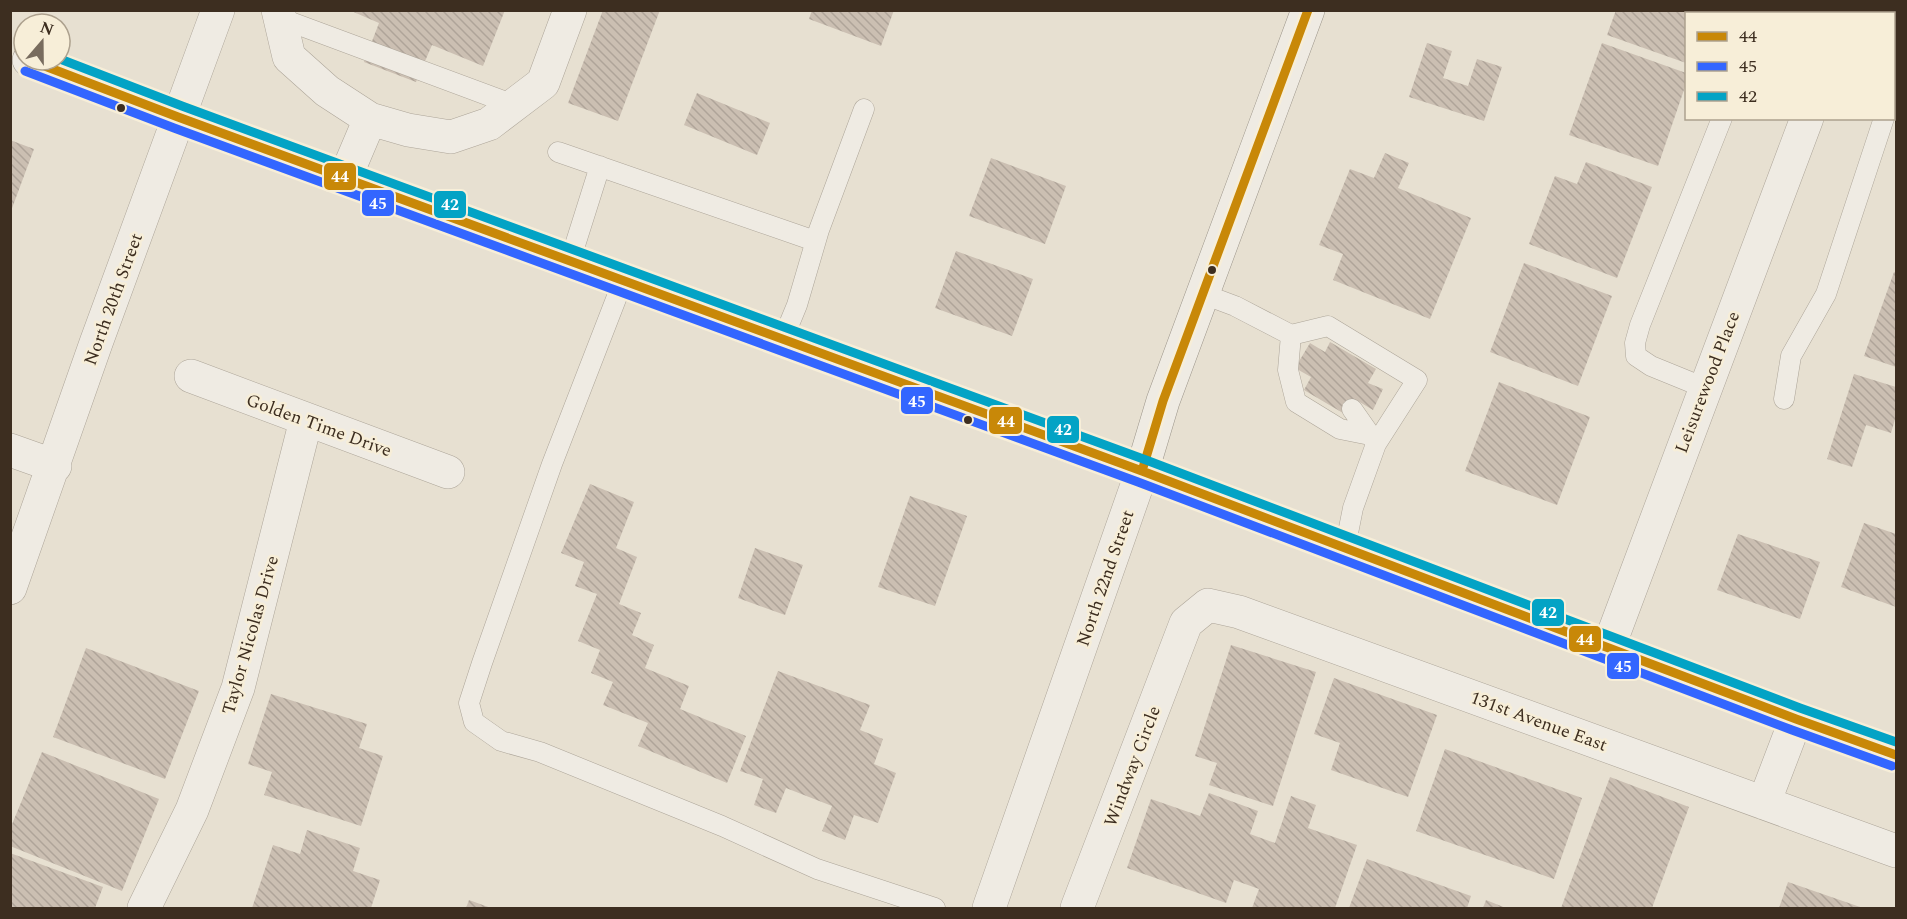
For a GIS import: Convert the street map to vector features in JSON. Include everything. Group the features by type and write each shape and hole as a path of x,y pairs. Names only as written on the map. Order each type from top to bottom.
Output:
{"street":[{"name":"North 20th Street","path":"10,588 55,466 96,343 218,10"},
{"path":"279,14 289,57 327,91 370,119 408,130 451,137 489,124 543,83 570,10"},
{"name":"North 22nd Street","path":"989,909 1142,471 1163,401 1308,10"},
{"path":"60,72 1142,471 1896,755"},
{"path":"345,178 370,119"},
{"name":"Leisurewood Place","path":"1609,646 1806,120"},
{"name":"Golden Time Drive","path":"191,376 448,472"},
{"name":"Taylor Nicolas Drive","path":"144,909 192,810 238,688 306,420"},
{"path":"10,450 55,466"},
{"name":"131st Avenue East","path":"1186,623 1208,605 1239,612 1896,851"},
{"name":"Windway Circle","path":"1080,908 1186,623"},
{"path":"1764,803 1796,719"}],"lane":[{"path":"279,14 514,105"},
{"path":"783,339 797,305 815,241 864,109"},
{"path":"1705,388 1651,366 1636,356 1635,344 1640,325 1721,120"},
{"path":"1784,399 1791,356 1826,294 1883,120"},
{"path":"558,152 815,241"},
{"path":"570,261 600,166"},
{"path":"623,281 552,464 482,663 469,703 474,722 501,741 540,752 722,826 817,868 934,909"},
{"path":"1203,294 1235,306 1291,335 1328,326 1418,380 1373,439 1353,508 1346,548"},
{"path":"1291,335 1288,370 1296,402 1340,429 1373,439"},
{"path":"1288,370 1307,383"},
{"path":"1352,409 1373,439"}],"building":[{"path":"349,10 505,10 483,66 432,45 416,82 364,62 379,23"},
{"path":"603,10 660,10 618,121 568,103"},
{"path":"812,10 894,10 881,46 809,19"},
{"path":"1616,10 1714,10 1714,12 1685,12 1685,63 1607,35"},
{"path":"1427,43 1452,51 1443,78 1468,86 1477,59 1502,67 1484,121 1409,97"},
{"path":"1602,43 1685,73 1685,87 1658,166 1569,135"},
{"path":"697,93 770,123 757,155 684,125"},
{"path":"10,140 34,149 11,211 10,211"},
{"path":"1385,153 1409,163 1398,188 1471,218 1430,319 1333,280 1343,254 1319,245 1350,169 1374,178"},
{"path":"991,158 1066,186 1045,244 969,216"},
{"path":"1586,162 1652,187 1617,278 1529,244 1555,176 1577,184"},
{"path":"956,251 1033,279 1012,336 935,308"},
{"path":"1524,263 1612,296 1578,386 1490,352"},
{"path":"1894,272 1896,273 1896,367 1864,356"},
{"path":"1330,342 1376,369 1368,383 1383,389 1373,410 1358,401 1348,416 1304,390 1311,377 1295,368 1310,343 1325,352"},
{"path":"1854,374 1896,387 1896,416 1891,433 1866,425 1852,467 1827,459"},
{"path":"1499,382 1590,417 1557,505 1465,471"},
{"path":"590,484 634,502 616,548 637,557 619,604 641,613 632,635 654,645 645,668 689,686 680,709 746,736 727,783 638,746 648,723 603,705 613,682 591,673 600,650 578,641 597,594 575,586 584,562 561,553"},
{"path":"910,496 967,516 935,606 878,587"},
{"path":"1864,523 1896,534 1896,607 1841,587"},
{"path":"1738,534 1820,562 1800,619 1717,590"},
{"path":"755,548 803,565 785,615 738,598"},
{"path":"1231,645 1316,672 1273,806 1209,785 1217,763 1195,756"},
{"path":"86,648 199,691 165,779 53,737"},
{"path":"778,671 870,705 860,730 883,739 874,764 896,773 878,823 854,815 845,840 822,831 832,806 786,788 776,813 754,805 763,779 740,771"},
{"path":"1334,678 1437,715 1408,797 1331,770 1340,743 1314,734"},
{"path":"271,694 367,724 359,748 383,756 361,826 264,795 272,772 248,764"},
{"path":"1445,749 1582,798 1554,879 1416,831"},
{"path":"42,752 159,799 122,891 10,846 10,829"},
{"path":"1610,777 1689,807 1652,908 1561,908"},
{"path":"1209,793 1258,811 1250,834 1275,843 1291,796 1316,805 1308,828 1357,845 1335,908 1252,908 1259,889 1234,880 1226,903 1127,868 1151,799 1200,816"},
{"path":"307,830 360,848 353,871 380,880 371,908 252,908 273,845 300,854"},
{"path":"10,853 103,887 95,908 10,908"},
{"path":"1367,859 1471,896 1467,908 1349,908"},
{"path":"1788,882 1863,908 1779,908"},
{"path":"469,900 491,908 466,908"},
{"path":"1486,900 1506,908 1483,908"}],"transit line":[{"name":"44","path":"1142,471 1163,401 1308,10"},
{"name":"42","path":"72,64 1146,460 1800,708 1896,742"},
{"name":"45","path":"28,72 174,128 1138,482 1892,766"},
{"name":"44","path":"60,72 1142,471 1896,755"}]}
